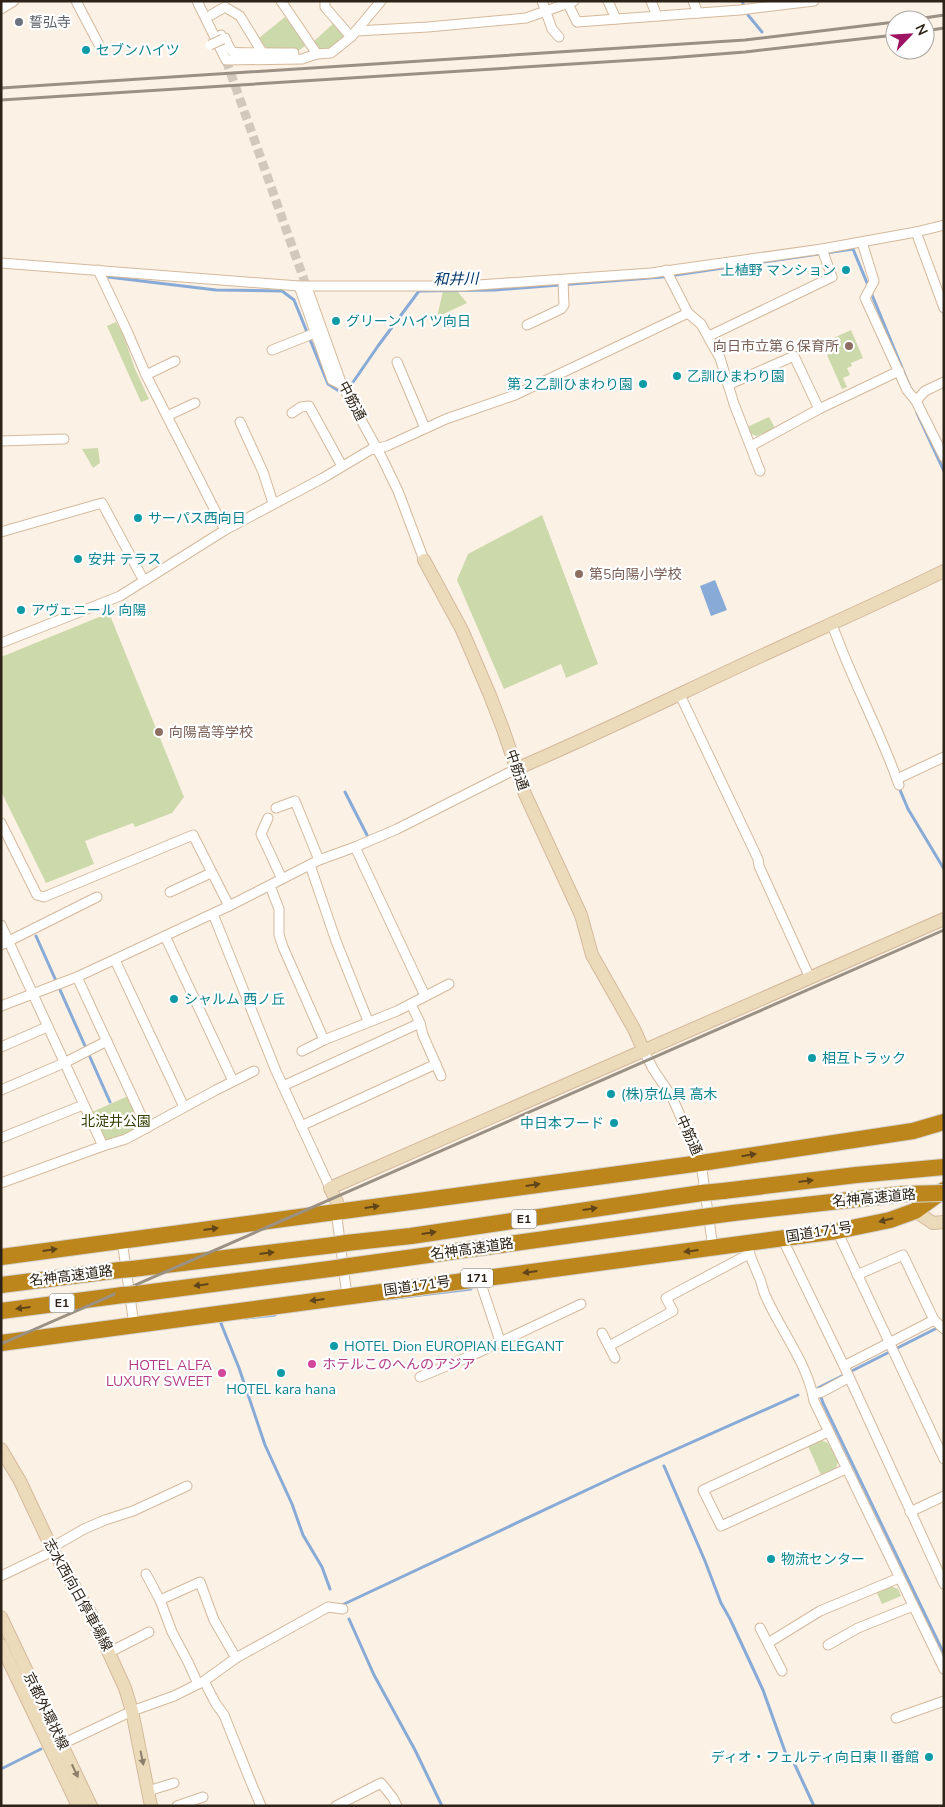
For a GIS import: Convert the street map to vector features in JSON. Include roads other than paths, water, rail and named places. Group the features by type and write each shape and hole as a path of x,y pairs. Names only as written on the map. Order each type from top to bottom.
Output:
{"highway":[{"path":"1,1257 701,1163 939,1126"},
{"name":"名神高速道路","path":"1,1285 410,1236 722,1191 856,1174 944,1167"},
{"name":"国道171号","path":"1,1343 713,1248 748,1249 782,1238 837,1231 890,1220 915,1211 944,1191"},
{"name":"名神高速道路","path":"1,1311 343,1267 733,1213 944,1191"}],"street":[{"path":"1,9 14,1"},
{"path":"76,1 98,43"},
{"path":"198,1 226,60 302,59 316,54"},
{"path":"204,1 223,39 225,38 231,51 237,54 262,52 331,53 354,34 381,1"},
{"path":"280,1 316,54"},
{"path":"324,1 325,8 354,34 526,18 571,3 577,22 698,13 739,6 813,1"},
{"path":"542,1 552,29 558,37"},
{"path":"608,1 616,19"},
{"path":"651,1 657,16"},
{"path":"694,1 698,13"},
{"path":"211,15 225,7 240,16 262,52"},
{"path":"210,45 223,39"},
{"path":"1,264 299,286 464,286 563,280 666,270 822,249 944,225"},
{"path":"916,232 944,308"},
{"path":"862,242 874,280 866,298 899,371 944,456"},
{"path":"709,336 832,277 822,249"},
{"path":"98,270 128,331 146,375 225,530"},
{"path":"666,270 688,313 701,324 720,358 728,385 760,470"},
{"path":"527,325 561,310 564,305 563,280"},
{"path":"299,286 332,380 344,388"},
{"name":"中筋通","path":"309,293 344,388 378,449 398,491 424,560 462,630 503,729 525,794 581,915 592,955 634,1029 653,1069 672,1097 701,1163 713,1248"},
{"path":"1,643 120,596 225,530 323,478 370,450 378,449 425,428 515,395 688,313"},
{"path":"272,350 315,333"},
{"path":"728,385 794,356 819,409"},
{"path":"146,375 175,361"},
{"path":"397,362 425,428"},
{"path":"750,446 819,409 899,371"},
{"path":"913,397 944,382"},
{"path":"167,416 195,403"},
{"path":"292,413 301,407 309,406 342,466"},
{"path":"240,422 262,472 273,503"},
{"path":"1,441 64,439"},
{"path":"1,532 102,503 144,580"},
{"path":"1,1006 78,977 213,914 320,860 405,825 516,770 944,571"},
{"path":"832,624 840,648 869,710 898,782 944,757"},
{"path":"680,695 758,859 759,866 810,978"},
{"path":"276,808 295,802 320,860"},
{"path":"268,818 261,834 282,878"},
{"path":"1,822 37,895 44,897 193,835 229,906"},
{"path":"355,847 425,996"},
{"path":"310,865 336,941 368,1022"},
{"path":"170,892 211,873"},
{"path":"270,886 279,909 280,935 283,947 324,1040"},
{"path":"5,944 97,897"},
{"path":"213,914 283,1086 337,1202 337,1218 347,1296"},
{"path":"330,1188 944,919"},
{"path":"1,925 5,944 33,994 102,1146"},
{"path":"165,936 233,1081"},
{"path":"114,960 184,1107"},
{"path":"78,977 147,1128"},
{"path":"302,1051 324,1040 397,1011 449,984"},
{"path":"411,1004 441,1076"},
{"path":"283,1086 420,1023"},
{"path":"1,1047 47,1027"},
{"path":"1,1090 64,1063 107,1041"},
{"path":"301,1126 436,1064"},
{"path":"1,1183 126,1139 254,1071"},
{"path":"1,1138 83,1105"},
{"path":"915,1211 933,1223 944,1222"},
{"path":"837,1231 944,1459"},
{"path":"782,1238 944,1584"},
{"path":"122,1240 134,1325"},
{"path":"609,1346 673,1311 666,1298 748,1249 765,1296 817,1393"},
{"path":"857,1274 903,1255 939,1325 891,1348 846,1373 817,1393 814,1401 944,1669"},
{"path":"479,1278 500,1342"},
{"path":"420,1377 542,1324 548,1319 581,1304"},
{"path":"602,1333 615,1358"},
{"path":"828,1432 703,1490 721,1526 846,1469"},
{"name":"志水西向日停車場線","path":"1,1449 20,1481 52,1550 92,1616 110,1652 132,1711 151,1806"},
{"path":"1,1576 52,1550 84,1529 133,1511 188,1486"},
{"path":"910,1512 944,1496"},
{"path":"146,1574 160,1600 172,1632 188,1662 224,1715 261,1806"},
{"path":"768,1644 820,1611 899,1578"},
{"path":"160,1600 200,1582 214,1620 236,1658"},
{"path":"828,1645 835,1636 913,1606"},
{"path":"49,1745 57,1747 132,1711 174,1696 201,1682 236,1658 328,1607 343,1609"},
{"name":"京都外環状線","path":"1,1617 91,1806"},
{"path":"760,1628 782,1672"},
{"path":"110,1652 149,1632"},
{"name":"京都外環状線","path":"1,1645 78,1806"},
{"path":"896,1718 944,1701"},
{"path":"148,1791 174,1783"},
{"path":"336,1806 381,1783 397,1806"},
{"path":"177,1806 204,1797"}],"water":[{"path":"715,580 727,610 711,616 700,586"}],"waterway":[{"path":"742,1 748,15 762,32"},
{"name":"和井川","path":"108,277 216,290 282,291 294,300 328,384 339,391 349,388 419,291 495,290 662,277 853,249 912,392"},
{"path":"916,407 944,471"},
{"path":"900,790 908,809 944,869"},
{"path":"345,792 367,835"},
{"path":"36,936 110,1102"},
{"path":"387,1299 471,1289"},
{"path":"246,1318 275,1315"},
{"path":"223,1321 220,1321 239,1368 265,1445 292,1504 303,1535 322,1567 330,1589"},
{"path":"939,1327 818,1388 823,1403 944,1654"},
{"path":"342,1605 625,1472 798,1395"},
{"path":"664,1466 721,1603 763,1690 787,1757 789,1761 794,1763 814,1806"},
{"path":"349,1619 374,1675 415,1750 442,1806"},
{"path":"1,1769 41,1749"}],"tunnel":[{"path":"226,60 308,291"}],"railway":[{"path":"935,16 944,15"},
{"path":"1,88 745,40 885,23"},
{"path":"935,29 944,28"},
{"path":"1,100 668,58 745,52 885,36"},
{"path":"1,1344 944,930"}],"place":[{"name":"誓弘寺","path":"19,22"},
{"name":"セブンハイツ","path":"86,50"},
{"name":"上植野 マンション","path":"846,270"},
{"name":"グリーンハイツ向日","path":"336,321"},
{"name":"向日市立第６保育所","path":"849,346"},
{"name":"乙訓ひまわり園","path":"677,376"},
{"name":"第２乙訓ひまわり園","path":"643,384"},
{"name":"サーパス西向日","path":"138,518"},
{"name":"安井 テラス","path":"78,559"},
{"name":"第5向陽小学校","path":"579,574"},
{"name":"アヴェニール 向陽","path":"21,610"},
{"name":"向陽高等学校","path":"159,732"},
{"name":"シャルム 西ノ丘","path":"174,999"},
{"name":"相互トラック","path":"812,1058"},
{"name":"(株)京仏具 高木","path":"611,1094"},
{"name":"中日本フード","path":"614,1123"},
{"name":"HOTEL Dion EUROPIAN ELEGANT","path":"334,1346"},
{"name":"ホテルこのへんのアジア","path":"312,1364"},
{"name":"HOTEL ALFA LUXURY SWEET","path":"222,1373"},
{"name":"HOTEL kara hana","path":"281,1373"},
{"name":"物流センター","path":"771,1559"},
{"name":"ディオ・フェルティ向日東Ⅱ番館","path":"929,1757"}],"park label":[{"name":"北淀井公園","path":"116,1121"}]}
